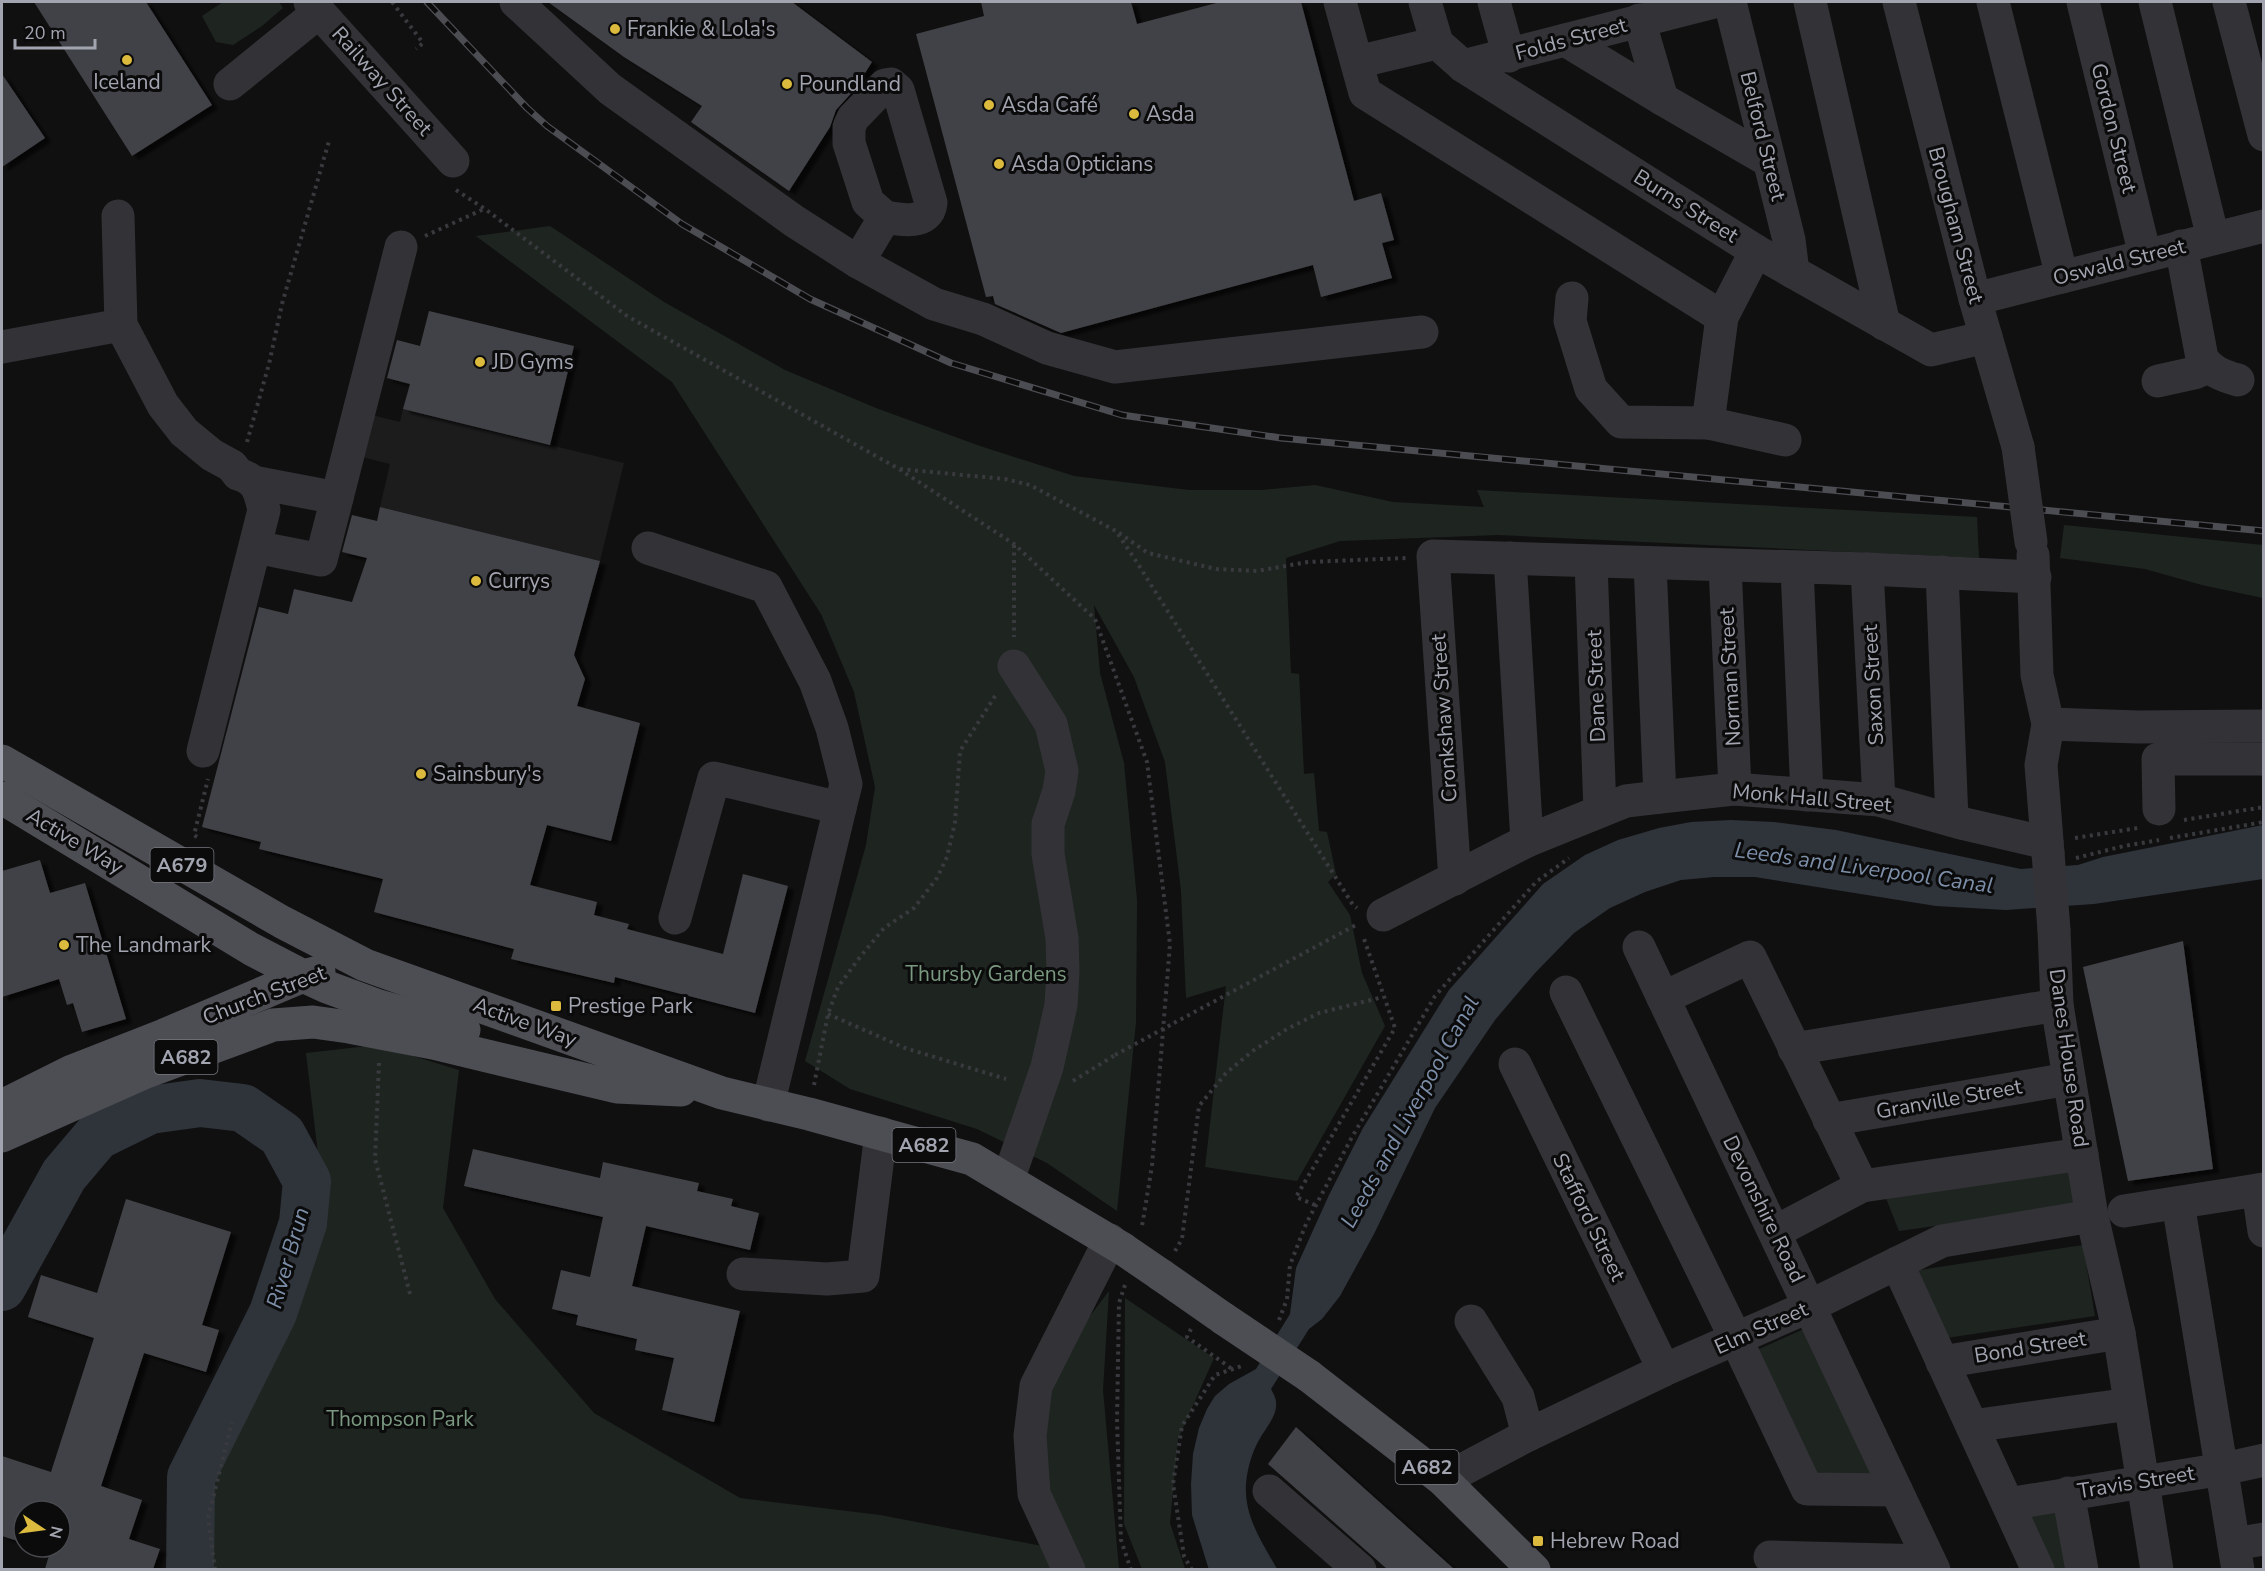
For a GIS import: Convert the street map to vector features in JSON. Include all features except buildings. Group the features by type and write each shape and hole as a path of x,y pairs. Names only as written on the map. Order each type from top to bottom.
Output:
{"main road":[{"name":"Active Way","path":"2,761 282,922 365,965 722,1093"},
{"name":"Active Way","path":"2,798 251,949 327,987 376,1005 583,1066 668,1088"},
{"name":"Active Way","path":"282,922 300,953 303,976"},
{"name":"Church Street","path":"2,1106 72,1071 303,976 342,967 365,965"},
{"path":"273,1025 287,1009 298,991 303,976"},
{"name":"Church Street","path":"2,1136 146,1072 273,1025 313,1022 381,1033"},
{"name":"Active Way","path":"381,1033 455,1048 617,1087 668,1088 722,1093"},
{"name":"A682","path":"722,1093 881,1133 972,1159 1124,1240 1161,1275 1309,1376 1443,1480 1534,1569"}],"street":[{"path":"516,2 610,89 794,221 858,262 934,304 983,319 1047,348 1115,368 1422,332"},
{"path":"1340,2 1365,93 1722,317"},
{"path":"1357,62 1437,43 1425,2"},
{"path":"1494,2 1509,56"},
{"name":"Folds Street","path":"1463,66 1565,40 1649,12 1714,2"},
{"name":"Belford Street","path":"1730,2 1789,240 1793,272"},
{"path":"1810,2 1884,324"},
{"name":"Brougham Street","path":"1899,2 1975,299 2018,447 2031,542"},
{"path":"1993,2 2062,277"},
{"name":"Gordon Street","path":"2083,2 2145,255"},
{"path":"2154,2 2213,238"},
{"path":"2229,2 2264,135"},
{"path":"230,84 315,7"},
{"name":"Railway Street","path":"315,7 452,174"},
{"path":"1649,12 1662,99"},
{"path":"1565,40 1769,161"},
{"name":"Burns Street","path":"1437,43 1463,66 1756,251 1931,350 1986,337"},
{"path":"118,216 122,325 163,405 184,432 232,466 238,474 250,477 260,489 264,510 203,751"},
{"path":"858,262 885,217"},
{"name":"Oswald Street","path":"1975,299 2264,226"},
{"path":"2181,246 2202,358 2208,367 2225,377 2238,380"},
{"path":"255,547 321,560 401,247"},
{"path":"1708,423 1722,317 1756,251"},
{"path":"1572,298 1570,321 1591,389 1621,422 1708,423 1785,440"},
{"path":"2,348 122,325"},
{"path":"2158,381 2208,367"},
{"path":"254,482 337,498"},
{"name":"Danes House Road","path":"2031,542 2035,578 2037,675 2048,724 2040,765 2055,852 2054,930 2057,1005 2092,1216 2119,1333 2157,1569"},
{"path":"648,548 766,587 815,681 832,728 846,784 768,1105"},
{"path":"1433,556 1867,569 2035,578"},
{"name":"Cronkshaw Street","path":"1433,556 1455,879"},
{"path":"1510,558 1527,841"},
{"name":"Dane Street","path":"1591,561 1600,811"},
{"path":"1650,564 1660,797"},
{"name":"Norman Street","path":"1725,566 1735,789"},
{"path":"1797,568 1807,795"},
{"name":"Saxon Street","path":"1867,569 1879,801"},
{"path":"1942,572 1952,820"},
{"path":"1008,1180 1047,1067 1061,1005 1063,972 1062,938 1048,854 1048,824 1059,791 1062,771 1051,724 1014,666"},
{"path":"2048,724 2138,727 2264,726"},
{"path":"2159,809 2158,759 2264,759"},
{"path":"675,918 714,778 840,808"},
{"name":"Monk Hall Street","path":"1372,914 1455,879 1527,841 1626,801 1735,789 1879,801 1952,820 2055,852"},
{"name":"Devonshire Road","path":"1639,947 1931,1565"},
{"path":"1663,998 1750,957 1862,1186"},
{"path":"1566,992 1808,1489 1896,1490"},
{"path":"1794,1049 2057,1005"},
{"name":"Stafford Street","path":"1515,1064 1664,1370"},
{"name":"Granville Street","path":"1829,1120 2069,1079"},
{"path":"743,1274 827,1279 863,1276 881,1133"},
{"path":"1775,1232 1862,1186 2082,1155"},
{"path":"2124,1211 2261,1190 2264,1231"},
{"path":"2178,1203 2223,1469 2245,1551"},
{"name":"Elm Street","path":"1443,1480 1528,1435 1664,1370 1810,1306 1942,1241 2092,1216"},
{"path":"1069,1569 1034,1494 1030,1436 1036,1386 1124,1240"},
{"path":"1897,1263 2038,1569"},
{"path":"1471,1322 1518,1397 1528,1435"},
{"name":"Bond Street","path":"1942,1362 2119,1333"},
{"path":"1972,1426 2130,1404"},
{"name":"Travis Street","path":"2007,1503 2223,1469 2264,1460"},
{"path":"1269,1491 1360,1569"},
{"path":"2068,1493 2082,1569"},
{"path":"1770,1557 1931,1565"}],"path":[{"path":"392,2 423,43 416,49"},
{"path":"452,174 485,209 627,316 899,469 1014,544 1095,619 1147,762 1170,944 1152,1166 1124,1240"},
{"path":"401,247 485,209"},
{"path":"899,469 1005,479 1030,485 1116,531 1148,553 1216,568 1257,571 1308,562 1433,556"},
{"path":"1116,531 1353,905 1372,914"},
{"path":"809,1114 828,1014 838,987 884,928 914,908 937,878 947,857 955,822 960,751 1014,666 1014,544"},
{"path":"2055,852 2124,846 2264,822"},
{"path":"1115,1055 1358,923 1395,1028 1296,1197 1315,1205"},
{"path":"1161,1275 1182,1239 1199,1106 1226,1073 1254,1050 1287,1029 1319,1013 1383,997"},
{"path":"828,1014 906,1048 1006,1079"},
{"path":"381,1033 375,1159 410,1294"},
{"path":"1125,1283 1119,1303 1117,1421 1121,1540 1131,1569"},
{"path":"1192,1569 1184,1556 1173,1484 1182,1426 1215,1375 1243,1366"},
{"path":"215,1569 208,1518 232,1422"}],"shaded area":[{"path":"403,409 624,463 600,561 380,507 390,464 362,457 372,415 400,422"}],"green space":[{"path":"223,2 279,2 283,8 262,26 233,45 216,42 202,16"},
{"name":"Thursby Gardens","path":"550,226 664,302 785,370 876,408 980,446 1074,476 1189,490 1262,490 1315,485 1393,502 1484,507 1477,490 1977,517 1979,558 1498,535 1340,541 1286,558 1291,673 1299,674 1304,774 1314,773 1319,831 1327,832 1336,874 1328,882 1350,915 1362,973 1385,1026 1297,1181 1205,1167 1226,986 1186,998 1181,890 1165,762 1134,677 1094,605 1100,673 1124,763 1137,900 1136,1022 1117,1211 1047,1163 977,1129 850,1089 805,1061 866,845 875,787 854,692 821,614 672,382 476,236"},
{"path":"2064,525 2263,545 2263,598 2202,585 2145,569 2060,558"},
{"name":"Thompson Park","path":"377,1045 459,1070 443,1208 495,1299 594,1413 740,1498 880,1515 1042,1546 1054,1569 210,1570 204,1558 216,1457 295,1285 322,1188 306,1053"},
{"path":"2070,1165 2076,1206 1899,1231 1884,1193"},
{"path":"2083,1245 2095,1316 1946,1338 1913,1271"},
{"path":"1109,1291 1103,1390 1119,1569 1086,1570 1049,1504 1042,1410 1068,1345"},
{"path":"1125,1298 1214,1358 1178,1439 1170,1523 1185,1569 1142,1569 1124,1524"},
{"path":"1804,1329 1876,1483 1819,1480 1757,1350"},
{"path":"2062,1508 2071,1569 2047,1569 2030,1513"}],"water":[{"name":"Leeds and Liverpool Canal","path":"1731,820 1774,822 1836,830 2021,869 2078,865 2103,857 2263,825 2263,879 2094,904 2006,910 1936,906 1755,877 1714,877 1681,880 1645,892 1610,908 1574,933 1535,973 1495,1020 1435,1108 1374,1234 1340,1296 1322,1319 1309,1329 1271,1389 1276,1400 1275,1412 1252,1456 1246,1496 1255,1529 1277,1569 1209,1570 1192,1515 1193,1454 1199,1428 1215,1396 1229,1384 1256,1369 1290,1314 1296,1268 1329,1195 1363,1128 1449,990 1543,884 1585,855 1618,840 1659,828 1691,822"}],"waterway":[{"name":"River Brun","path":"2,1287 64,1175 97,1136 150,1110 200,1103 243,1108 282,1135 307,1181 303,1223 273,1313 191,1477 190,1570"}],"railway":[{"path":"427,2 527,108 547,126 682,224 810,299 951,363 1122,415 1281,438 2264,531"}],"place":[{"name":"Frankie & Lola's","path":"615,29"},
{"name":"Iceland","path":"127,60"},
{"name":"Poundland","path":"787,84"},
{"name":"Asda Café","path":"989,105"},
{"name":"Asda","path":"1134,114"},
{"name":"Asda Opticians","path":"999,164"},
{"name":"JD Gyms","path":"480,362"},
{"name":"Currys","path":"476,581"},
{"name":"Sainsbury's","path":"421,774"},
{"name":"The Landmark","path":"64,945"},
{"name":"Prestige Park","path":"556,1006"},
{"name":"Hebrew Road","path":"1538,1541"}]}
